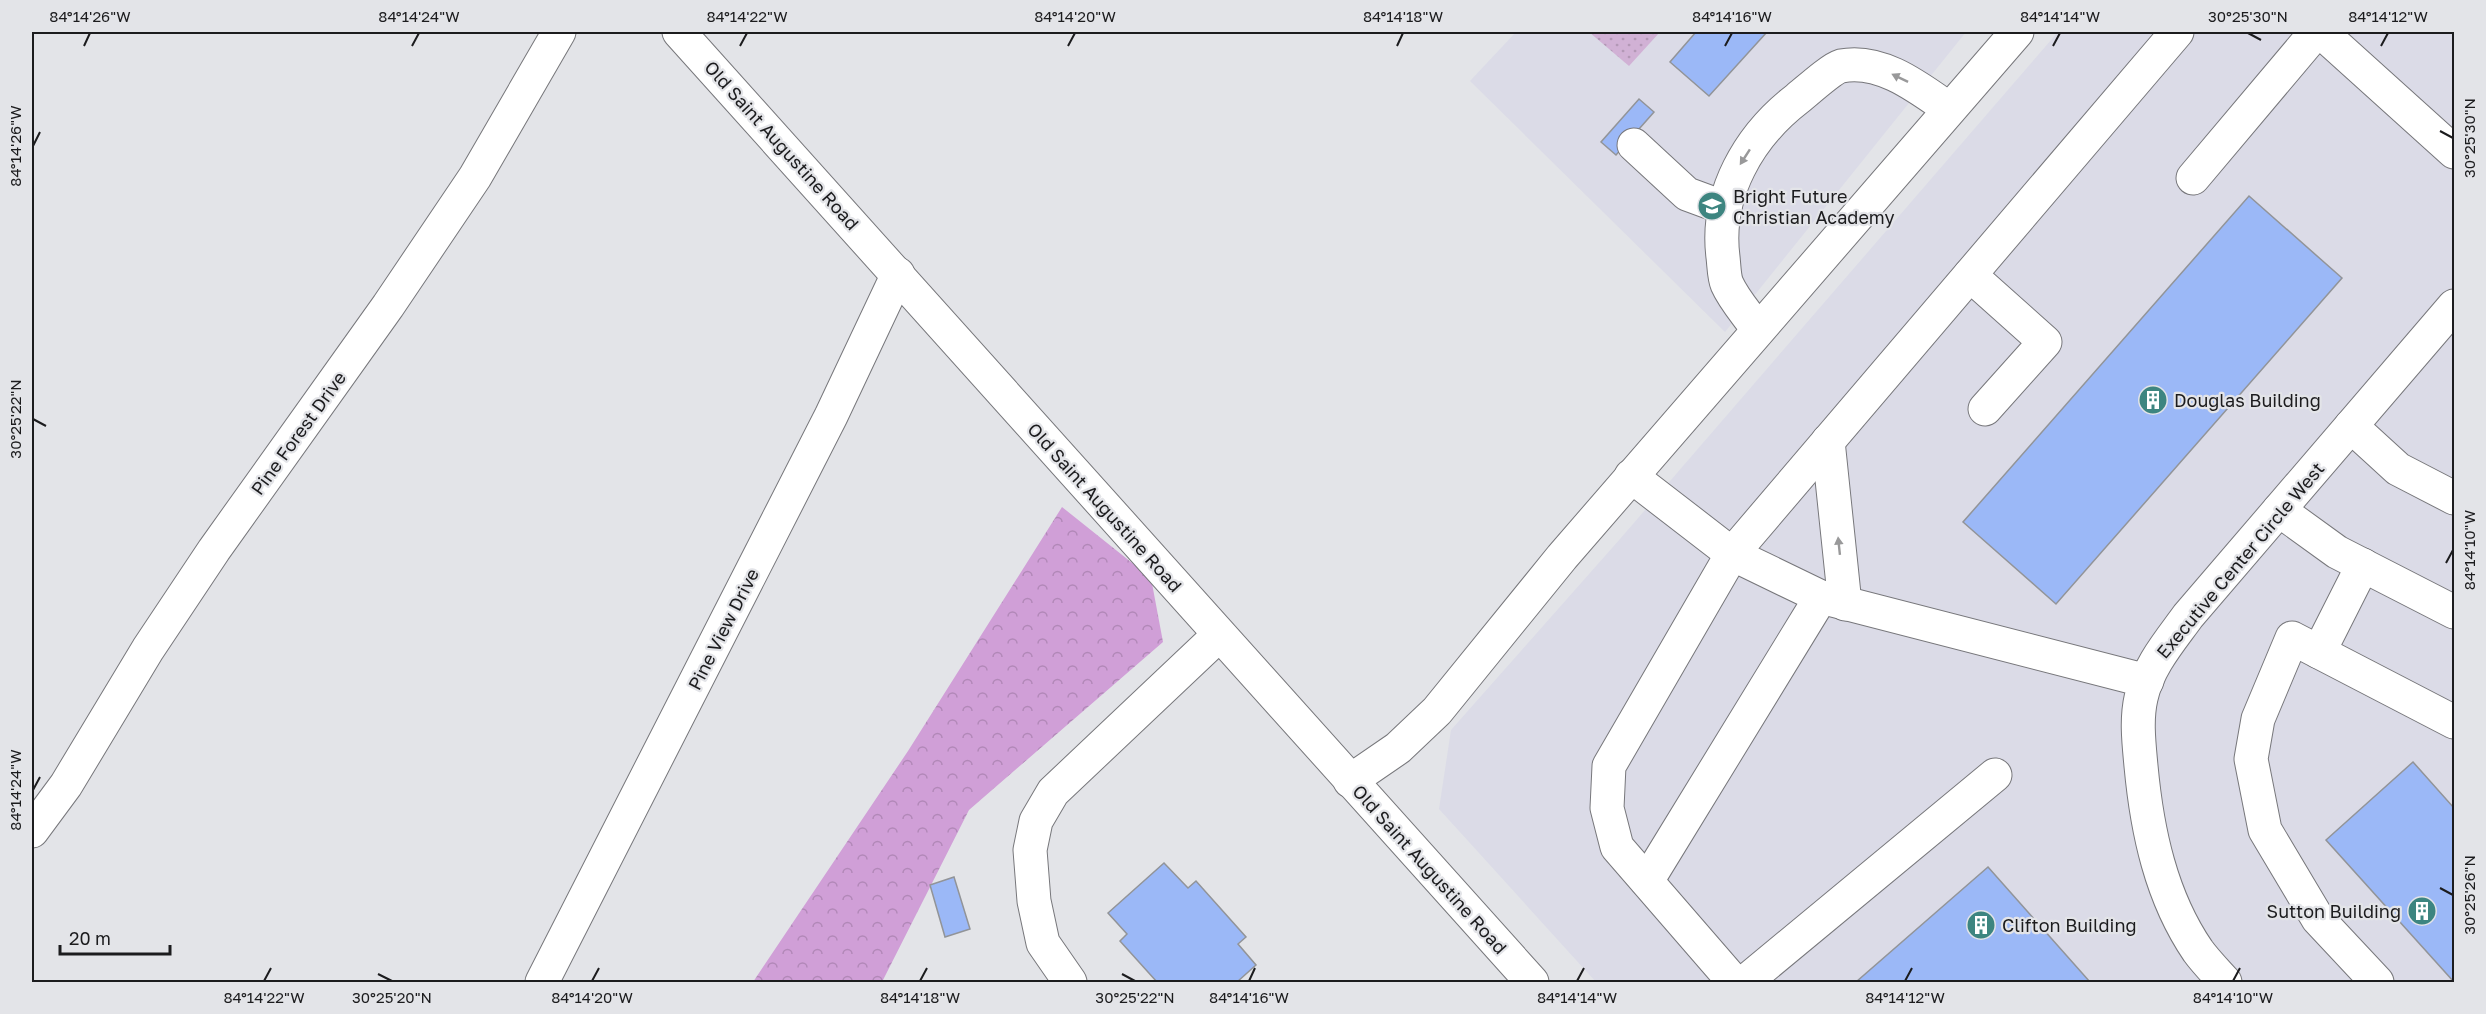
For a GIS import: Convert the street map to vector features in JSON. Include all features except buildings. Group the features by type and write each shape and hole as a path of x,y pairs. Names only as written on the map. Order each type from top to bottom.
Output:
{"street":[{"name":"Pine Forest Drive","path":"32,831 66,785 148,649 214,550 388,306 475,177 559,32"},
{"name":"Old Saint Augustine Road","path":"679,32 1532,982"},
{"path":"1350,781 1398,748 1437,711 1631,476 2017,32"},
{"path":"1734,982 1617,847 1607,808 1609,766 1732,554 2177,32"},
{"path":"2193,178 2319,32 2454,152"},
{"path":"1758,330 1727,284 1721,242 1725,208 1741,161 1774,117 1840,66 1862,66 1884,70 1917,86 1949,109"},
{"path":"1634,145 1687,194 1725,208"},
{"name":"Pine View Drive","path":"542,982 831,416 898,274"},
{"path":"1970,274 2045,342 1985,409"},
{"name":"Executive Center Circle West","path":"2225,982 2199,952 2178,919 2158,867 2145,810 2138,732 2141,698 2155,661 2188,616 2454,306"},
{"path":"2351,426 2398,469 2452,489"},
{"path":"1647,881 1833,601 1828,441"},
{"path":"1631,476 1732,554 1833,601 2147,681"},
{"path":"2279,510 2337,552 2454,612"},
{"path":"2319,651 2363,566"},
{"path":"1070,982 1042,943 1034,901 1030,850 1036,821 1053,792 1219,635"},
{"path":"2377,982 2318,919 2265,830 2251,759 2258,719 2292,638 2454,722"},
{"path":"1744,982 1995,775"}],"shaded area":[{"name":"Bright Future Christian Academy","path":"1516,32 1966,32 1725,332 1470,81"},
{"path":"1589,32 1660,32 1629,66"},
{"path":"2058,32 2454,32 2454,982 1596,982 1439,809 1451,730 1620,539"}],"green space":[{"path":"1062,507 1151,578 1163,642 969,810 882,982 753,982 908,751"}],"place":[{"name":"Bright Future Christian Academy","path":"1712,206"},
{"name":"Douglas Building","path":"2153,400"},
{"name":"Sutton Building","path":"2422,911"},
{"name":"Clifton Building","path":"1981,925"}]}
